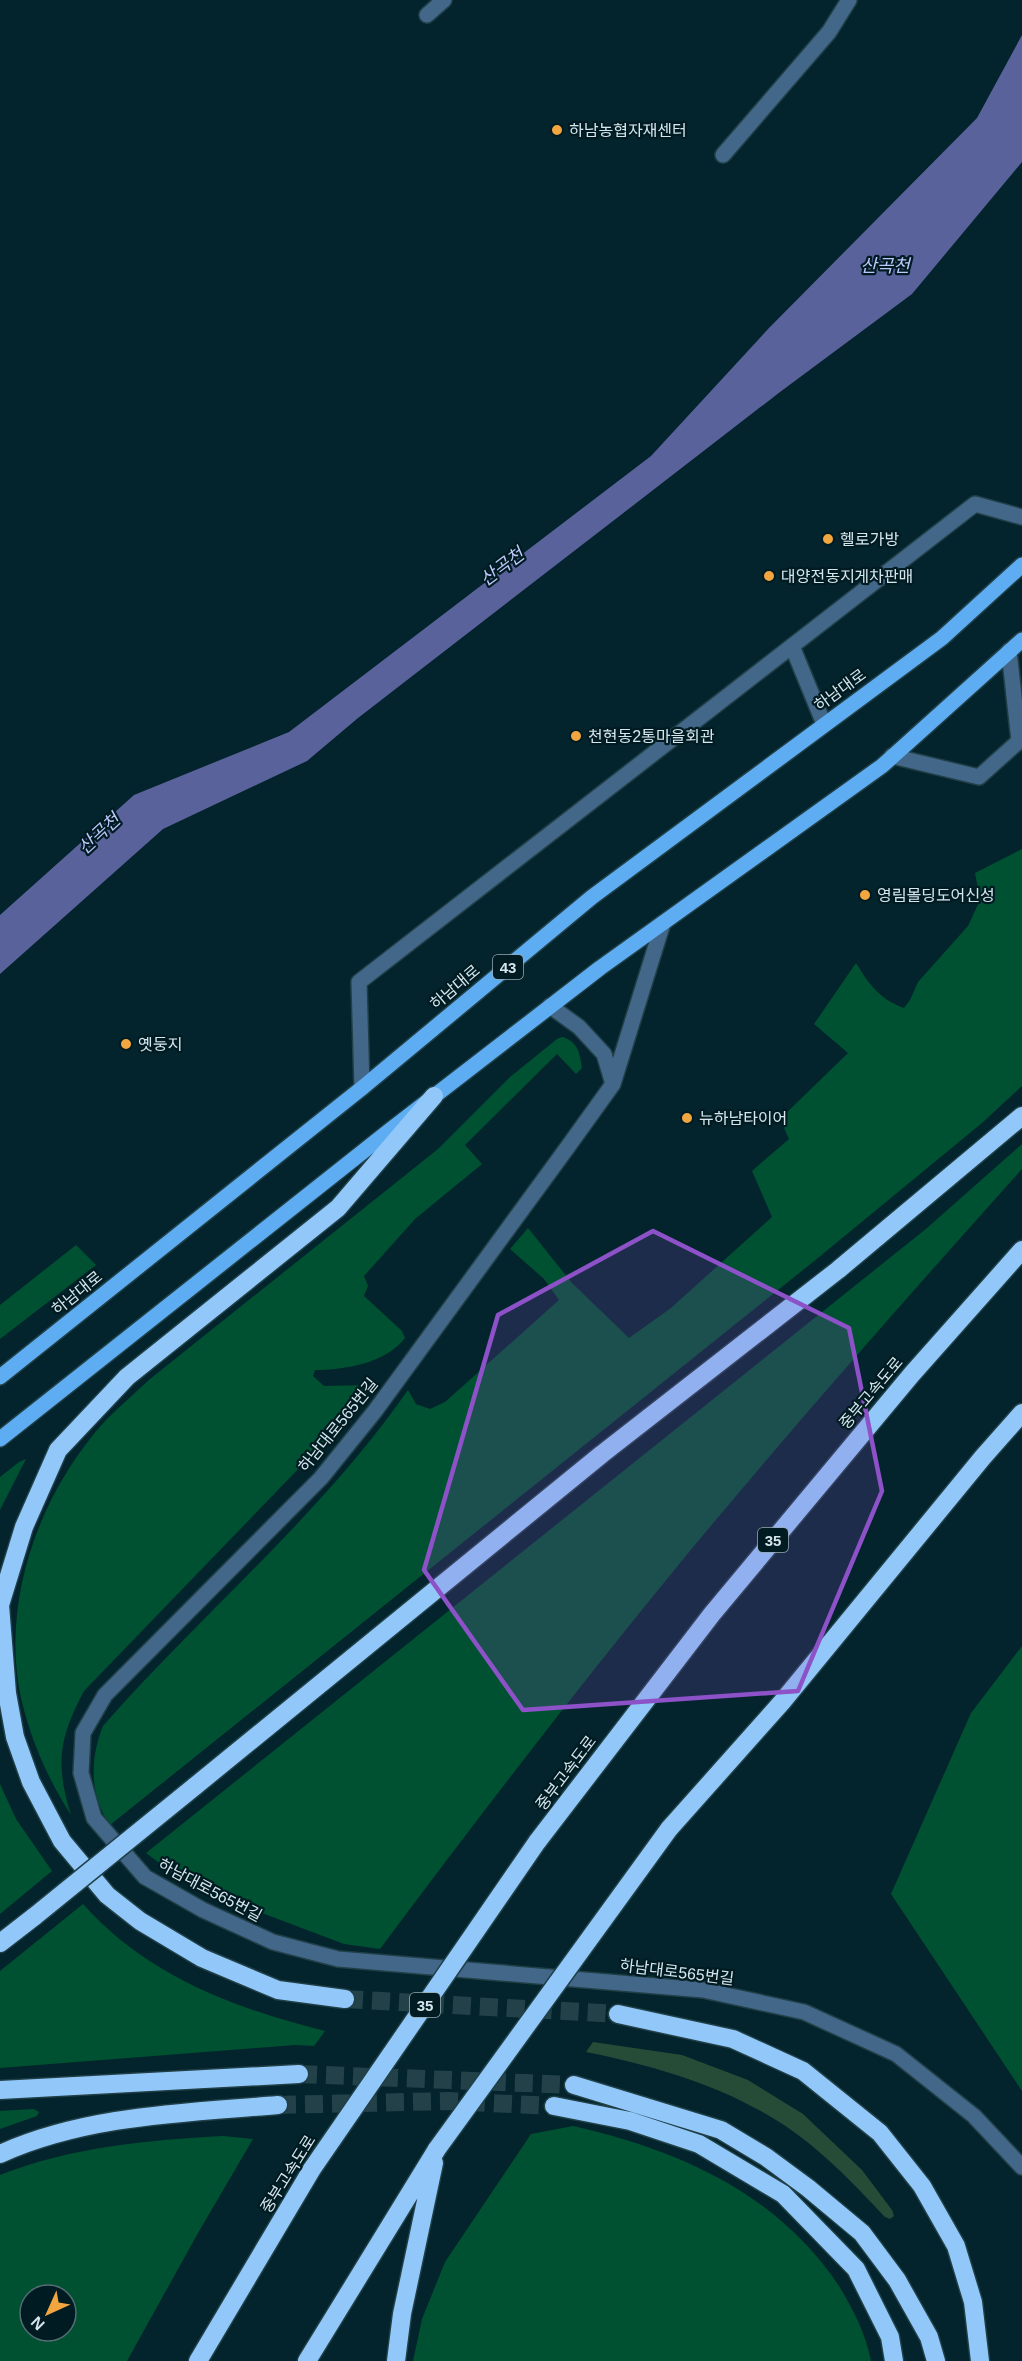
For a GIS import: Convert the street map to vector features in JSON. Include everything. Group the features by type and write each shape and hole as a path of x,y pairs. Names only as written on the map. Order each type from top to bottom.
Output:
{"highway":[{"path":"345,1999 278,1990 202,1958 140,1921 107,1895 62,1841 31,1782 15,1737 7,1693 0,1605 24,1527 58,1450 127,1377 338,1208 434,1096"},
{"path":"0,1943 602,1454 838,1270 1022,1116"},
{"name":"중부고속도로","path":"198,2361 312,2169 537,1842 712,1614 912,1374 1022,1250"},
{"path":"307,2361 437,2149 669,1829 782,1702 983,1456 1022,1413"},
{"path":"618,2014 733,2039 803,2071 880,2133 922,2186 956,2246 973,2302 980,2361"},
{"path":"0,2090 299,2074"},
{"path":"574,2085 721,2130 766,2157 808,2188 862,2233 897,2280 929,2337 936,2361"},
{"path":"0,2154 57,2134 110,2122 278,2105"},
{"path":"554,2106 630,2121 699,2144 783,2194 856,2269 890,2337 894,2361"},
{"path":"396,2361 402,2314 437,2149"}],"main road":[{"name":"하남대로","path":"0,1377 362,1088 592,897 942,638 1022,565"},
{"path":"0,1439 550,1006 882,766 1022,640"}],"street":[{"path":"427,15 444,0"},
{"path":"723,155 829,32 849,0"},
{"path":"362,1088 359,982 975,504 1022,517"},
{"path":"792,646 824,724"},
{"path":"892,756 979,777 1019,741 1010,651"},
{"name":"하남대로565번길","path":"663,923 613,1084 375,1411 321,1478 105,1695 83,1733 81,1773 94,1818 145,1877 203,1910 273,1942 338,1959 703,1990 804,2012 896,2054 974,2116 1022,2168"},
{"path":"550,1006 579,1027 604,1054 613,1084"}],"highlighted area":[{"path":"653,1231 849,1328 882,1491 798,1691 523,1710 424,1570 498,1315"}],"green space":[{"path":"1022,849 1022,1086 982,1123 813,1262 110,1825 98,1801 94,1776 96,1751 103,1726 300,1521 374,1436 408,1390 416,1404 430,1409 445,1402 559,1300 544,1279 510,1249 528,1228 572,1283 629,1338 671,1308 772,1217 752,1171 789,1139 780,1119 848,1053 814,1024 856,963 865,978 881,995 904,1008 918,982 968,926 980,900 975,873"},
{"path":"562,1037 575,1045 582,1068 576,1074 557,1054 465,1145 482,1164 415,1219 364,1276 368,1286 364,1296 402,1331 405,1338 397,1347 376,1359 339,1369 315,1370 313,1376 324,1386 370,1385 368,1391 332,1434 84,1691 69,1723 62,1751 63,1781 71,1815 55,1788 35,1744 21,1698 16,1661 16,1624 21,1586 31,1550 62,1480 106,1420 150,1379 438,1149 510,1077"},
{"path":"1022,1144 1022,1169 854,1359 689,1552 532,1749 380,1949 344,1944 246,1907 174,1874 146,1853 927,1228"},
{"path":"76,1245 96,1265 0,1339 0,1305"},
{"path":"26,1459 0,1510 0,1477"},
{"path":"1022,1646 1022,2091 891,1894 971,1713"},
{"path":"0,1784 16,1819 52,1871 0,1914"},
{"path":"83,1904 135,1951 194,1986 258,2012 325,2031 314,2046 295,2045 0,2068 0,1971"},
{"path":"593,2042 682,2055 748,2080 803,2114 862,2170 894,2216 890,2219 885,2217 820,2152 791,2130 754,2107 684,2077 586,2052"},
{"path":"34,2109 39,2112 37,2116 0,2129 0,2111"},
{"path":"573,2126 651,2148 722,2180 756,2201 786,2225 814,2253 839,2286 858,2322 871,2361 413,2361 422,2319 445,2262 531,2134"},
{"path":"223,2136 253,2139 127,2361 0,2361 0,2175 27,2165 82,2151 138,2143"}],"water":[{"name":"산곡천","path":"1022,35 1022,162 912,294 780,392 358,718 307,761 163,829 0,974 0,915 134,795 289,732 651,456 769,328 977,118"}],"tunnel":[{"path":"345,1999 618,2014"},
{"path":"299,2074 574,2085"},
{"path":"278,2105 449,2101 554,2106"}],"place":[{"name":"하남농협자재센터","path":"557,130"},
{"name":"헬로가방","path":"828,539"},
{"name":"대양전동지게차판매","path":"769,576"},
{"name":"천현동2통마을회관","path":"576,736"},
{"name":"영림몰딩도어신성","path":"865,895"},
{"name":"옛둥지","path":"126,1044"},
{"name":"뉴하남타이어","path":"687,1118"}]}
